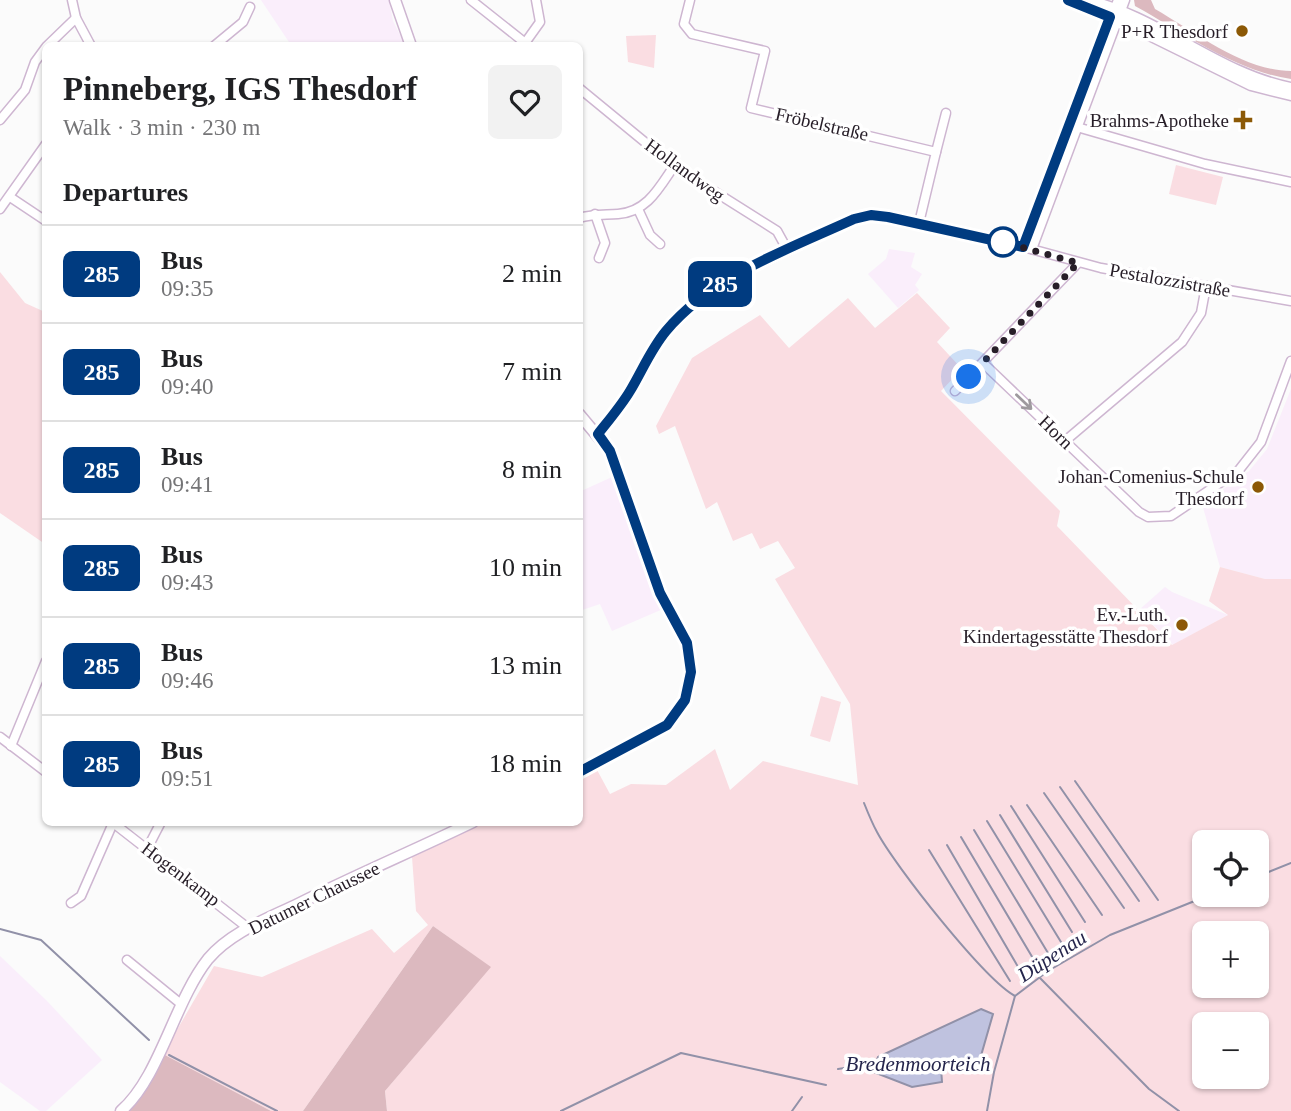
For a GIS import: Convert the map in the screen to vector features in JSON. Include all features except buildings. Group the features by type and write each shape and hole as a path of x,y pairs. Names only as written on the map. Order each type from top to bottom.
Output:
{"street":[{"path":"72,0 76,18 89,42"},
{"path":"395,0 410,42"},
{"path":"471,0 524,42"},
{"path":"528,42 540,22 536,0"},
{"name":"Fröbelstraße","path":"690,0 684,24 692,34 765,51 751,108 936,152"},
{"path":"1068,0 1116,12 1239,80 1291,95"},
{"path":"1085,0 1116,12 1242,73 1291,88"},
{"path":"1028,248 1071,126 1116,12 1125,0"},
{"path":"219,42 243,23 250,8"},
{"path":"50,42 76,18"},
{"path":"0,120 25,90 35,62 42,52"},
{"name":"Hollandweg","path":"583,91 674,166 777,231 788,251"},
{"path":"919,223 946,113"},
{"path":"1071,126 1205,164 1291,182"},
{"path":"0,209 42,150"},
{"path":"583,217 638,209 653,197 674,166"},
{"path":"10,197 42,218"},
{"path":"638,209 646,228 660,244"},
{"path":"595,214 605,243 600,258"},
{"name":"Pestalozzistraße","path":"598,434 630,390 657,344 691,307 724,281 854,219 871,215 1028,248 1078,263 1291,301"},
{"path":"955,391 1078,263"},
{"path":"1065,441 1182,342 1201,313 1206,286"},
{"name":"Horn","path":"983,363 1139,512 1149,517 1171,516 1206,495 1249,461 1261,442 1291,361"},
{"path":"583,418 610,451 660,593 687,643 691,672 685,700 667,725 583,770"},
{"path":"11,746 42,671"},
{"path":"0,737 42,769"},
{"path":"71,903 81,896 111,826"},
{"name":"Hogenkamp","path":"116,826 248,928"},
{"path":"147,849 159,826"},
{"name":"Datumer Chaussee","path":"121,1111 142,1086 181,1004 207,961 248,928 465,826"},
{"path":"127,960 181,1004"}],"shaded area":[{"path":"261,0 389,0 393,21 404,42 289,42"},
{"path":"1134,0 1151,0 1155,9 1220,49 1256,65 1291,71 1291,79 1270,75 1230,60 1135,6"},
{"path":"656,35 654,68 628,62 626,36"},
{"path":"1176,165 1223,177 1216,205 1169,194"},
{"path":"889,249 915,253 911,267 922,274 915,285 919,290 898,308 868,274 886,259"},
{"path":"0,272 25,303 42,311 42,542 0,513"},
{"path":"917,293 950,328 937,342 962,369 941,391 1060,511 1057,526 1172,645 1228,615 1209,601 1220,567 1265,579 1291,579 1291,1111 387,1111 385,1091 490,967 433,926 303,1111 271,1111 163,1054 214,966 262,977 372,929 394,953 428,925 416,911 412,857 478,826 583,826 583,774 596,768 610,794 631,784 666,785 715,749 730,790 763,761 858,785 850,704 775,579 795,568 778,541 760,549 752,533 733,541 717,502 706,509 675,426 659,434 656,426 692,358 760,315 789,348 848,298 875,328"},
{"name":"Johan-Comenius-Schule Thesdorf","path":"1291,389 1291,579 1265,579 1220,567 1202,504 1249,471 1267,449"},
{"path":"612,477 663,609 612,631 600,604 583,610 583,490"},
{"name":"Ev.-Luth. Kindertagesstätte Thesdorf","path":"1165,587 1228,615 1173,645 1139,610"},
{"path":"821,696 841,702 830,742 810,736"},
{"path":"433,926 491,967 385,1091 387,1111 303,1111"},
{"path":"0,956 102,1060 46,1111 40,1111 0,1082"},
{"path":"163,1054 271,1111 129,1111 146,1089"}],"water":[{"name":"Bredenmoorteich","path":"981,1009 993,1014 978,1066 955,1062 941,1068 942,1082 912,1087 858,1066 876,1062 878,1057"}],"waterway":[{"path":"1075,781 1158,900"},
{"path":"1060,787 1139,901"},
{"path":"1044,793 1124,908"},
{"path":"864,803 875,829 920,894 962,946 1015,996"},
{"path":"1027,805 1102,915"},
{"path":"1011,806 1085,922"},
{"path":"1000,815 1072,932"},
{"path":"987,821 1061,942"},
{"path":"974,830 1048,953"},
{"path":"961,837 1034,960"},
{"path":"947,845 1021,972"},
{"path":"929,850 1010,981"},
{"name":"Düpenau","path":"1269,872 1291,863"},
{"name":"Düpenau","path":"987,1111 994,1072 1015,996 1048,971 1110,935 1192,902"},
{"path":"0,929 41,940 149,1040"},
{"path":"1040,978 1149,1089 1179,1111"},
{"path":"561,1111 681,1053 826,1085"},
{"path":"169,1055 277,1111"},
{"path":"838,1069 858,1066"},
{"path":"792,1111 802,1097"}],"bus line":[{"name":"285","path":"583,770 667,725 685,700 691,672 687,643 660,593 610,451 598,434 630,390 645,361 667,330 705,295 724,281 854,219 871,215 888,217 1023,247 1110,17 1068,0"}],"place":[{"name":"P+R Thesdorf","path":"1242,31"},
{"name":"Brahms-Apotheke","path":"1243,120"},
{"name":"Johan-Comenius-Schule Thesdorf","path":"1258,487"},
{"name":"Ev.-Luth. Kindertagesstätte Thesdorf","path":"1182,625"}],"route":[{"path":"969,377 1078,263 1003,242"}]}
